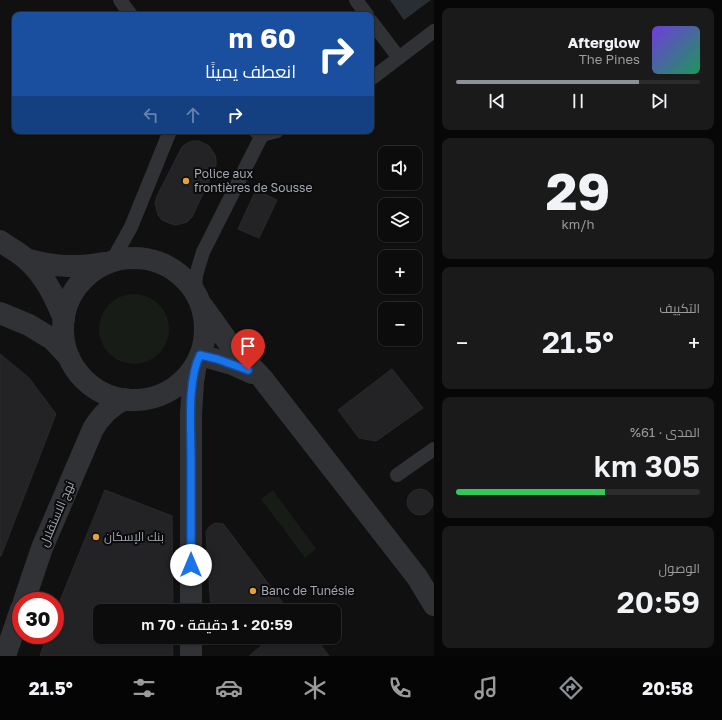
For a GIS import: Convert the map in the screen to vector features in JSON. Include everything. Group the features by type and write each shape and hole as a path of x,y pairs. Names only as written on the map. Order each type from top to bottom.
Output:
{"street":[{"path":"0,241 26,259 49,287 64,319"},
{"path":"26,259 46,265 66,267 86,266 131,258 150,259 168,266 183,277 228,342 262,378 417,577 434,604"},
{"path":"109,262 90,272 78,285 69,301 64,319 64,338 69,357 76,370 86,381 98,390 111,396 125,399 142,399 158,395 173,388 186,377 198,360"},
{"path":"191,604 191,414 193,382 205,337 205,320 198,297"},
{"path":"0,313 29,325 52,339 69,357"},
{"path":"198,360 232,364 262,378"},
{"name":"نهج الاستقلال","path":"86,381 91,392 93,406 93,429"},
{"name":"نهج الاستقلال","path":"27,592 42,548 93,429 99,419 107,411 125,399"},
{"path":"417,577 434,591"},
{"path":"5,656 12,635"},
{"path":"191,644 191,656"}],"lane":[{"path":"120,0 129,12"},
{"path":"356,0 365,12"},
{"path":"374,25 399,58"},
{"path":"374,77 434,31"},
{"path":"109,262 131,227 169,134"},
{"path":"198,297 196,275 203,252 259,134"},
{"path":"397,475 434,449"}],"shaded area":[{"path":"390,0 431,0 404,20"},
{"path":"134,294 147,297 159,304 166,316 169,329 166,342 159,354 147,361 134,364 121,361 109,354 102,342 99,329 102,316 109,304 121,297"},
{"path":"273,490 316,549 305,558 261,499"}],"building":[{"name":"Police aux frontières de Sousse","path":"192,141 199,141 209,146 215,155 216,166 192,217 187,222 174,225 162,220 158,215 155,203 157,196 182,147"},
{"path":"256,190 277,200 259,238 238,229"},
{"path":"0,354 29,378 56,414 1,556 0,556"},
{"path":"392,369 423,408 376,441 359,438 338,410"},
{"path":"420,489 429,493 433,502 429,511 420,515 411,511 407,502 411,493"},
{"path":"105,490 172,516 173,604 93,604 93,644 172,644 173,656 40,656 44,644 64,644 64,592"},
{"path":"215,523 223,524 225,526 284,604 211,604 206,532 209,527"},
{"path":"264,644 320,644 329,656 249,656"}],"place":[{"name":"Police aux frontières de Sousse","path":"186,181"},
{"name":"بنك الإسكان","path":"96,537"},
{"name":"Banc de Tunésie","path":"253,591"}],"route":[{"path":"191,565 191,399 196,364 200,355 217,359 248,370"}]}
